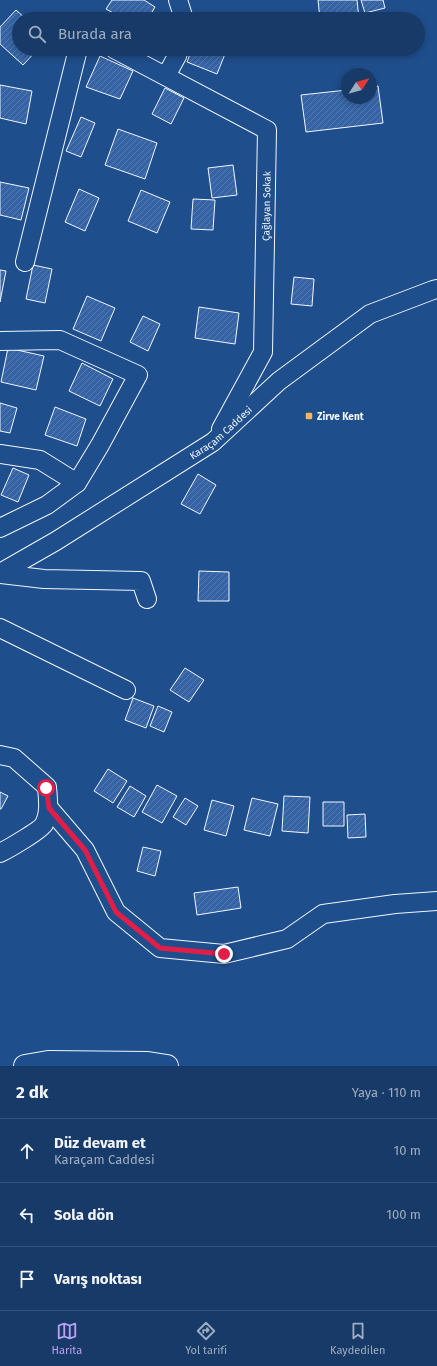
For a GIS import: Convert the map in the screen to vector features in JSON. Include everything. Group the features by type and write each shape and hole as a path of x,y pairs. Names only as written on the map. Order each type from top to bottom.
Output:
{"highway":[{"path":"25,1066 48,1062 148,1063 167,1066"}],"street":[{"path":"178,0 182,12"},
{"path":"25,262 76,56"},
{"name":"Çağlayan Sokak","path":"127,56 267,130 263,352 214,442"},
{"path":"166,76 177,56"},
{"name":"Karaçam Caddesi","path":"0,573 56,541 214,442 279,381 370,314 437,289"},
{"path":"0,341 60,340 138,375 100,445 77,483 47,505 0,528"},
{"path":"0,454 40,460 77,483"},
{"path":"0,573 44,579 141,581 147,599"},
{"path":"0,628 126,690"},
{"path":"0,755 14,758 46,788 49,808 44,825 12,847 0,853"},
{"path":"49,808 85,850 116,912 160,948 224,954 287,940 323,914 395,904 437,901"}],"building":[{"path":"112,0 144,0 155,7 152,12 111,12 106,9"},
{"path":"318,0 357,0 358,12 319,12"},
{"path":"361,0 383,0 385,8 365,12"},
{"path":"12,14 12,55 0,44 0,27"},
{"path":"13,56 31,56 23,65"},
{"path":"100,56 133,71 120,99 86,87"},
{"path":"189,56 224,56 217,74 187,62"},
{"path":"0,85 32,91 26,124 0,118"},
{"path":"377,86 383,123 306,132 301,95 341,91 341,104 377,104"},
{"path":"165,88 184,98 171,124 152,114"},
{"path":"81,117 95,123 81,157 66,151"},
{"path":"118,129 157,143 145,179 105,165"},
{"path":"233,165 237,195 212,198 208,168"},
{"path":"0,182 29,188 21,220 0,215"},
{"path":"79,189 99,198 85,231 65,222"},
{"path":"141,190 170,202 157,233 128,221"},
{"path":"193,199 215,200 213,230 191,229"},
{"path":"33,265 52,269 45,303 26,299"},
{"path":"0,270 6,271 0,302"},
{"path":"294,277 314,279 312,306 291,304"},
{"path":"87,296 115,308 101,341 73,329"},
{"path":"199,307 239,313 235,344 195,338"},
{"path":"143,316 160,324 148,351 130,342"},
{"path":"8,348 44,356 36,390 1,382"},
{"path":"82,363 113,379 100,406 69,391"},
{"path":"0,403 17,408 10,433 0,431"},
{"path":"55,407 86,419 77,446 45,435"},
{"path":"13,468 29,475 18,502 1,495"},
{"path":"198,474 216,485 200,514 181,504"},
{"path":"199,571 229,572 229,601 198,601"},
{"path":"185,668 204,680 189,702 170,690"},
{"path":"133,698 154,706 146,728 125,720"},
{"path":"158,706 172,712 164,732 150,726"},
{"path":"108,769 127,781 113,803 94,791"},
{"path":"157,785 177,796 162,823 142,812"},
{"path":"130,786 146,796 134,817 117,807"},
{"path":"0,792 8,796 1,809 0,809"},
{"path":"284,796 310,797 308,833 282,831"},
{"path":"185,798 198,806 186,825 173,817"},
{"path":"252,798 278,804 270,836 244,830"},
{"path":"212,800 234,806 226,836 204,830"},
{"path":"323,802 344,802 344,826 323,826"},
{"path":"365,814 366,837 348,838 347,815"},
{"path":"143,847 161,851 155,876 137,871"},
{"path":"238,887 241,908 197,915 194,893"}],"place":[{"name":"Zirve Kent","path":"309,416"}],"route":[{"path":"46,788 49,808 85,850 116,912 160,948 224,954"}]}
